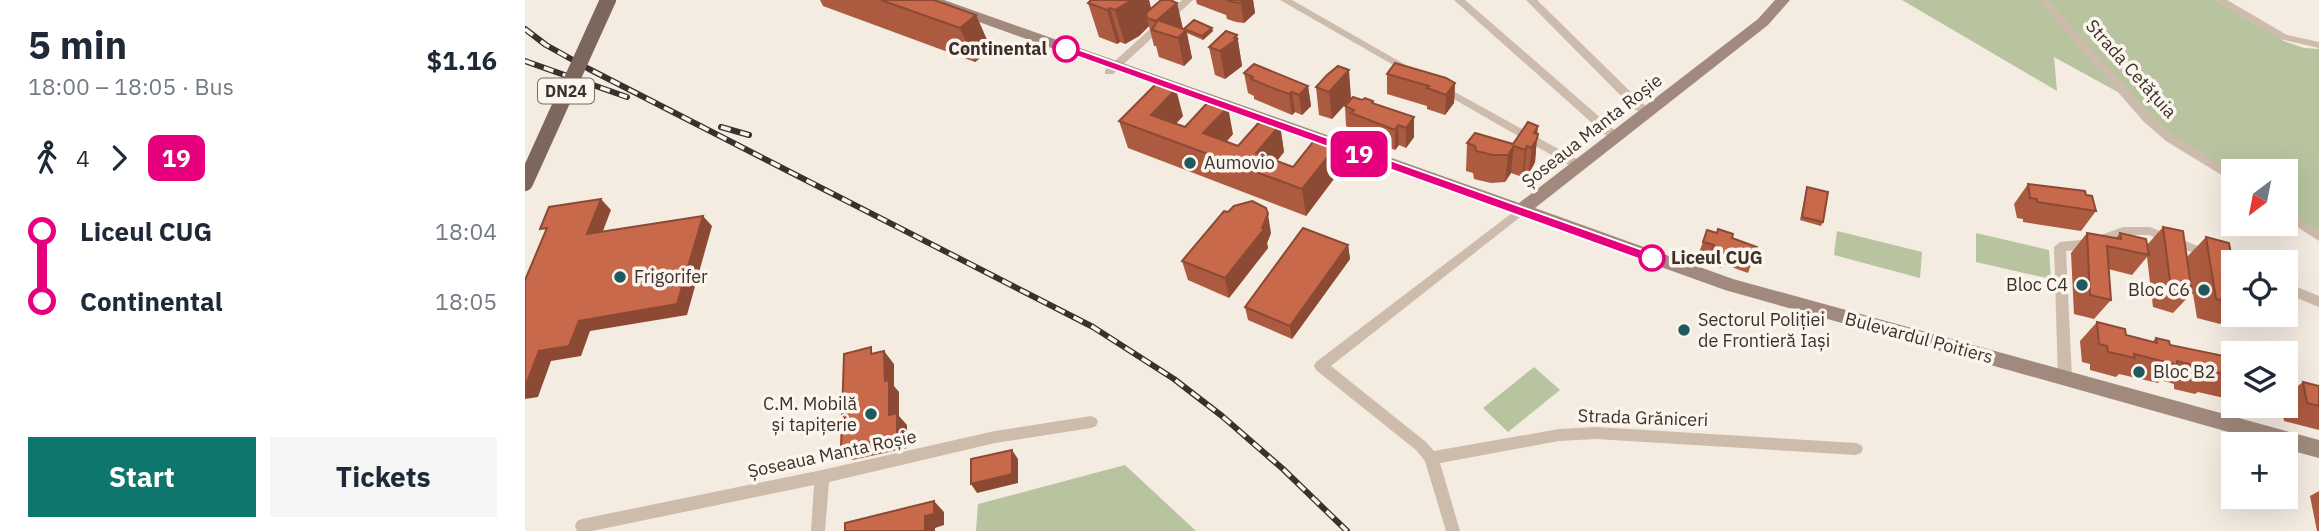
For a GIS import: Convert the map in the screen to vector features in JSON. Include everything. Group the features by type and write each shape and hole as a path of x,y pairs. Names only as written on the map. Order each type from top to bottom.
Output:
{"main road":[{"name":"DN24","path":"525,159 599,0"},
{"name":"DN24","path":"525,183 608,0"},
{"name":"Bulevardul Poitiers","path":"913,0 1112,69"},
{"name":"Bulevardul Poitiers","path":"931,0 1406,183 1516,214 1731,285 2319,449"},
{"name":"Șoseaua Manta Roșie","path":"1516,214 1771,15 1783,0"},
{"name":"Bulevardul Poitiers","path":"1516,214 1728,293 2225,432"},
{"path":"2298,453 2319,459"}],"street":[{"path":"1112,69 1188,0"},
{"path":"1285,0 1578,165"},
{"path":"1459,0 1614,136"},
{"path":"1531,0 1647,111"},
{"name":"Strada Cetățuia","path":"2043,0 2148,119 2170,138 2221,170"},
{"path":"2220,0 2284,37 2319,45"},
{"name":"Șoseaua Manta Roșie","path":"1431,458 1421,446 1321,366 1516,214"},
{"path":"2298,222 2319,236"},
{"path":"2065,378 2060,247 2091,243 2123,231 2150,231 2221,259"},
{"path":"2298,293 2319,302"},
{"name":"Șoseaua Manta Roșie","path":"582,526 822,477 995,437 1091,422"},
{"name":"Strada Grăniceri","path":"1431,458 1559,435 1596,433 1856,449"},
{"path":"1431,458 1453,531"},
{"path":"818,531 822,477"}],"green space":[{"path":"1902,0 2215,0 2284,41 2304,48 2319,49 2319,233 2298,219 2298,159 2221,159 2221,167 2178,139 2125,96 2054,57 2057,91"},
{"path":"1837,231 1922,252 1920,278 1834,255"},
{"path":"1976,233 2049,250 2051,279 1976,262"},
{"path":"1534,367 1560,390 1508,432 1483,408"},
{"path":"1125,465 1196,531 976,531 978,504"}],"building":[{"path":"881,0 934,0 976,15 960,28"},
{"path":"1091,0 1132,0 1115,10 1107,10 1088,3"},
{"path":"1161,0 1177,3 1156,21 1147,18 1146,13"},
{"path":"1227,0 1244,0 1241,3"},
{"path":"1158,20 1186,30 1178,38 1152,30"},
{"path":"1194,20 1212,28 1202,36 1184,29"},
{"path":"1226,31 1237,35 1234,38 1237,39 1220,51 1209,47"},
{"path":"1395,63 1455,83 1446,95 1427,88 1429,86 1387,74"},
{"path":"1254,64 1308,86 1299,95 1275,89 1251,79 1253,77 1244,73"},
{"path":"1338,66 1349,70 1329,92 1316,87 1327,75"},
{"path":"1158,82 1176,89 1151,115 1185,127 1210,100 1228,107 1203,133 1238,146 1262,119 1280,125 1256,153 1293,167 1317,137 1337,145 1302,189 1119,121"},
{"path":"1353,97 1362,100 1365,98 1373,101 1372,103 1414,117 1406,128 1398,125 1395,130 1351,113 1354,110 1345,106"},
{"path":"1528,122 1538,126 1534,133 1538,134 1537,139 1531,148 1527,146 1525,150 1514,146 1508,155 1493,155 1476,151 1475,146 1467,143 1475,133 1513,144"},
{"path":"2028,184 2085,191 2086,195 2092,196 2096,211 2037,202 2037,199 2030,198"},
{"path":"1807,187 1828,192 1823,222 1802,217"},
{"name":"Frigorifer","path":"601,199 587,234 703,216 677,304 579,321 569,346 539,351 525,387 525,280 547,228 540,229 549,207"},
{"path":"1252,201 1266,208 1268,214 1262,228 1265,228 1225,278 1182,261 1224,211 1228,212 1234,206"},
{"path":"2163,227 2183,231 2192,293 2171,288"},
{"path":"1303,228 1348,245 1290,326 1245,307"},
{"path":"1718,229 1733,234 1732,238 1757,247 1753,259 1712,249 1714,245 1703,242 1707,230 1717,233"},
{"path":"2087,233 2121,239 2120,233 2146,239 2149,255 2107,246 2111,300 2090,295"},
{"path":"2206,237 2229,243 2230,250 2221,250 2221,300 2216,299"},
{"path":"2097,322 2125,329 2126,335 2157,343 2156,338 2169,341 2170,345 2221,355 2221,374 2215,372 2216,376 2194,370 2193,365 2177,361 2177,365 2134,354 2135,358 2108,352 2107,346 2099,344"},
{"path":"871,347 871,354 884,351 885,381 889,380 889,415 897,413 897,436 841,448 844,354"},
{"path":"2303,382 2319,386 2319,406 2307,403"},
{"path":"1012,450 1012,474 971,484 971,459"},
{"path":"934,501 934,514 925,516 925,531 845,531 845,523"}],"railway":[{"path":"525,29 546,45 589,69 1093,327 1174,379 1222,416 1283,469 1347,531"},
{"path":"525,61 627,97"},
{"path":"721,127 749,135"}],"bus line":[{"name":"19","path":"1066,49 1652,258"}],"place":[{"name":"Continental","path":"1066,49"},
{"name":"Aumovio","path":"1190,163"},
{"name":"Liceul CUG","path":"1652,258"},
{"name":"Frigorifer","path":"620,277"},
{"name":"Bloc C4","path":"2082,285"},
{"name":"Bloc C6","path":"2204,290"},
{"name":"Sectorul Poliției de Frontieră Iași","path":"1684,330"},
{"name":"Bloc B2","path":"2139,372"},
{"name":"C.M. Mobilă și tapițerie","path":"871,414"}]}
